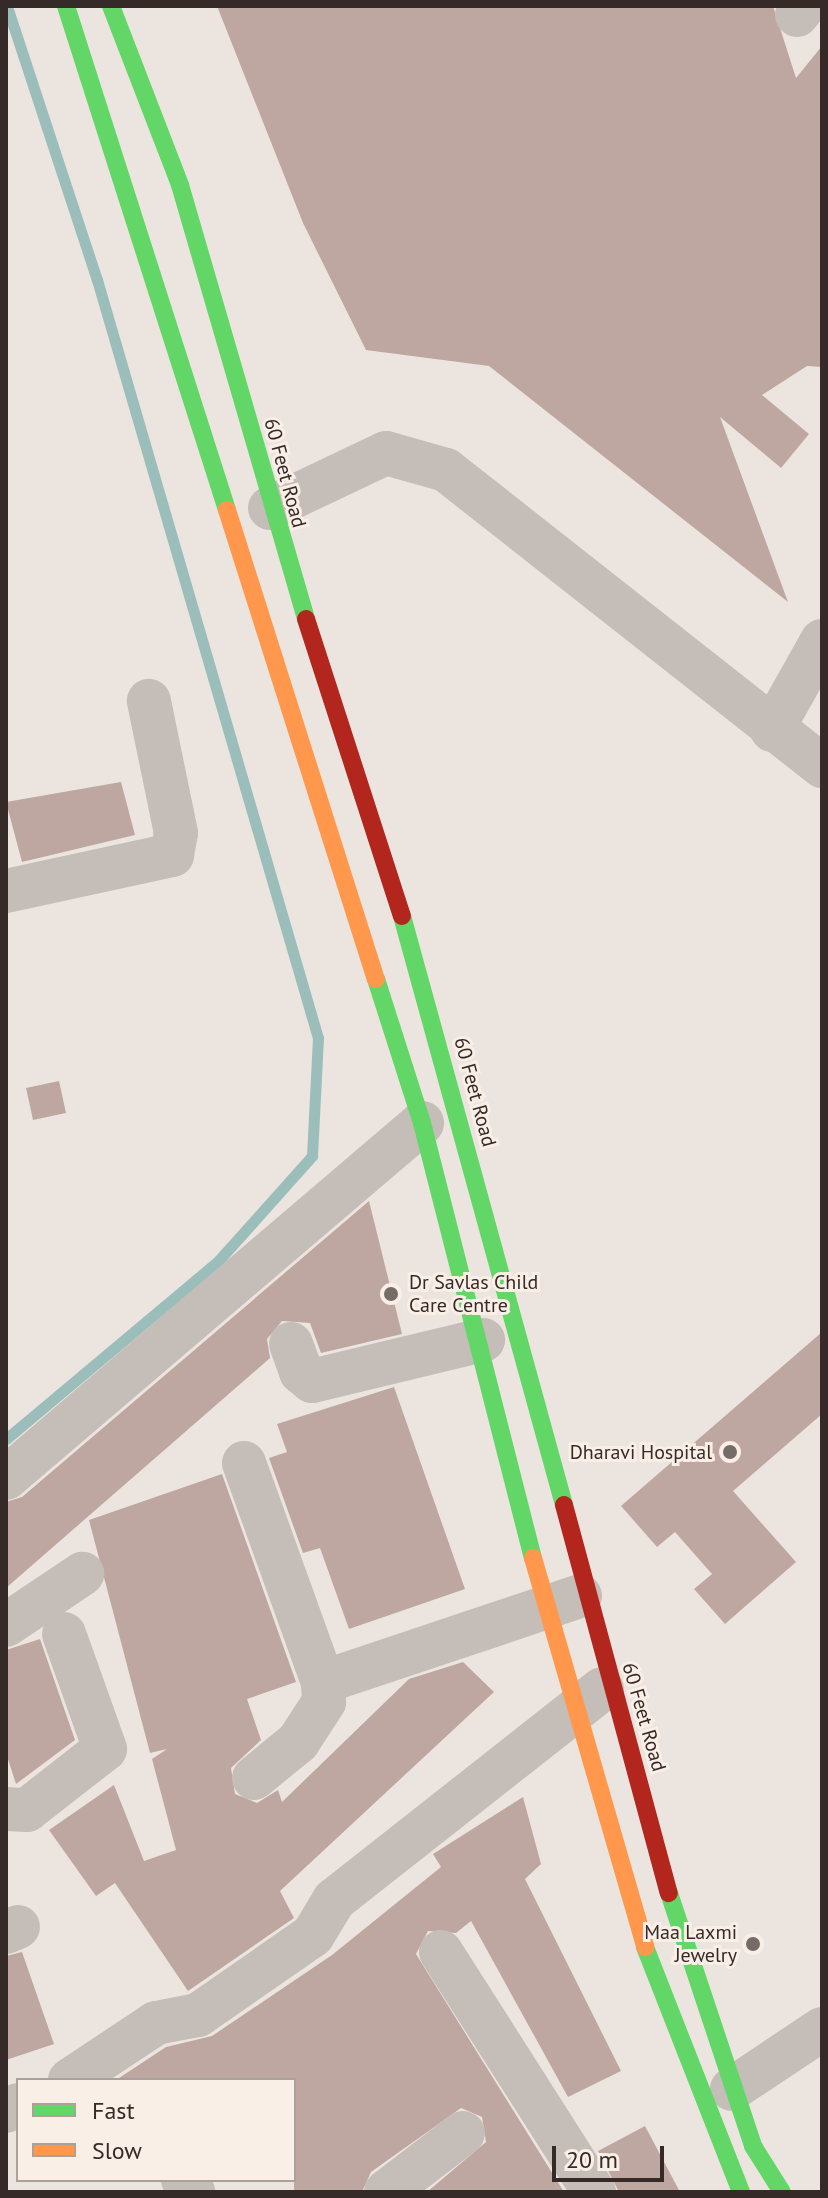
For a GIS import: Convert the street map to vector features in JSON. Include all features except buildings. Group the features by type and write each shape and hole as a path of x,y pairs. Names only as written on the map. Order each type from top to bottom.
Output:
{"main road":[{"name":"60 Feet Road","path":"66,6 422,1123 483,1340 569,1600 611,1683 732,2089 753,2146 782,2192"},
{"name":"60 Feet Road","path":"111,6 180,185 270,508 413,950 569,1600 573,1712 664,2007 736,2190"}],"street":[{"path":"270,508 386,453 446,470 772,730 822,766"},
{"path":"772,730 822,641"},
{"path":"6,891 172,855 176,833 149,701"},
{"path":"6,1478 422,1123"},
{"path":"291,1344 301,1372 312,1381 483,1340"},
{"path":"244,1463 323,1682 324,1702 280,1764 254,1778"},
{"path":"6,1625 82,1574"},
{"path":"323,1682 569,1600"},
{"path":"6,1809 27,1810 105,1749 64,1634"},
{"path":"89,2076 156,2023 198,2015 313,1935 334,1900 611,1683"},
{"path":"441,1952 594,2192"},
{"path":"732,2089 822,2029"},
{"path":"386,2192 463,2133"}],"waterway":[{"path":"6,1439 219,1260 312,1156 318,1038 97,280 7,6"}],"traffic: fast":[{"path":"66,6 227,510"},
{"path":"111,6 180,185 306,619"},
{"path":"402,916 564,1505"},
{"path":"376,979 422,1123 533,1558"},
{"path":"669,1893 753,2146 782,2192"},
{"path":"645,1947 741,2192"}],"traffic: slow":[{"path":"227,510 376,979"},
{"path":"533,1558 645,1947"}],"traffic: jam":[{"path":"306,619 402,916"},
{"path":"564,1505 669,1893"}],"place":[{"name":"Dr Savlas Child Care Centre","path":"391,1294"},
{"name":"Dharavi Hospital","path":"730,1452"},
{"name":"Maa Laxmi Jewelry","path":"753,1944"}]}
